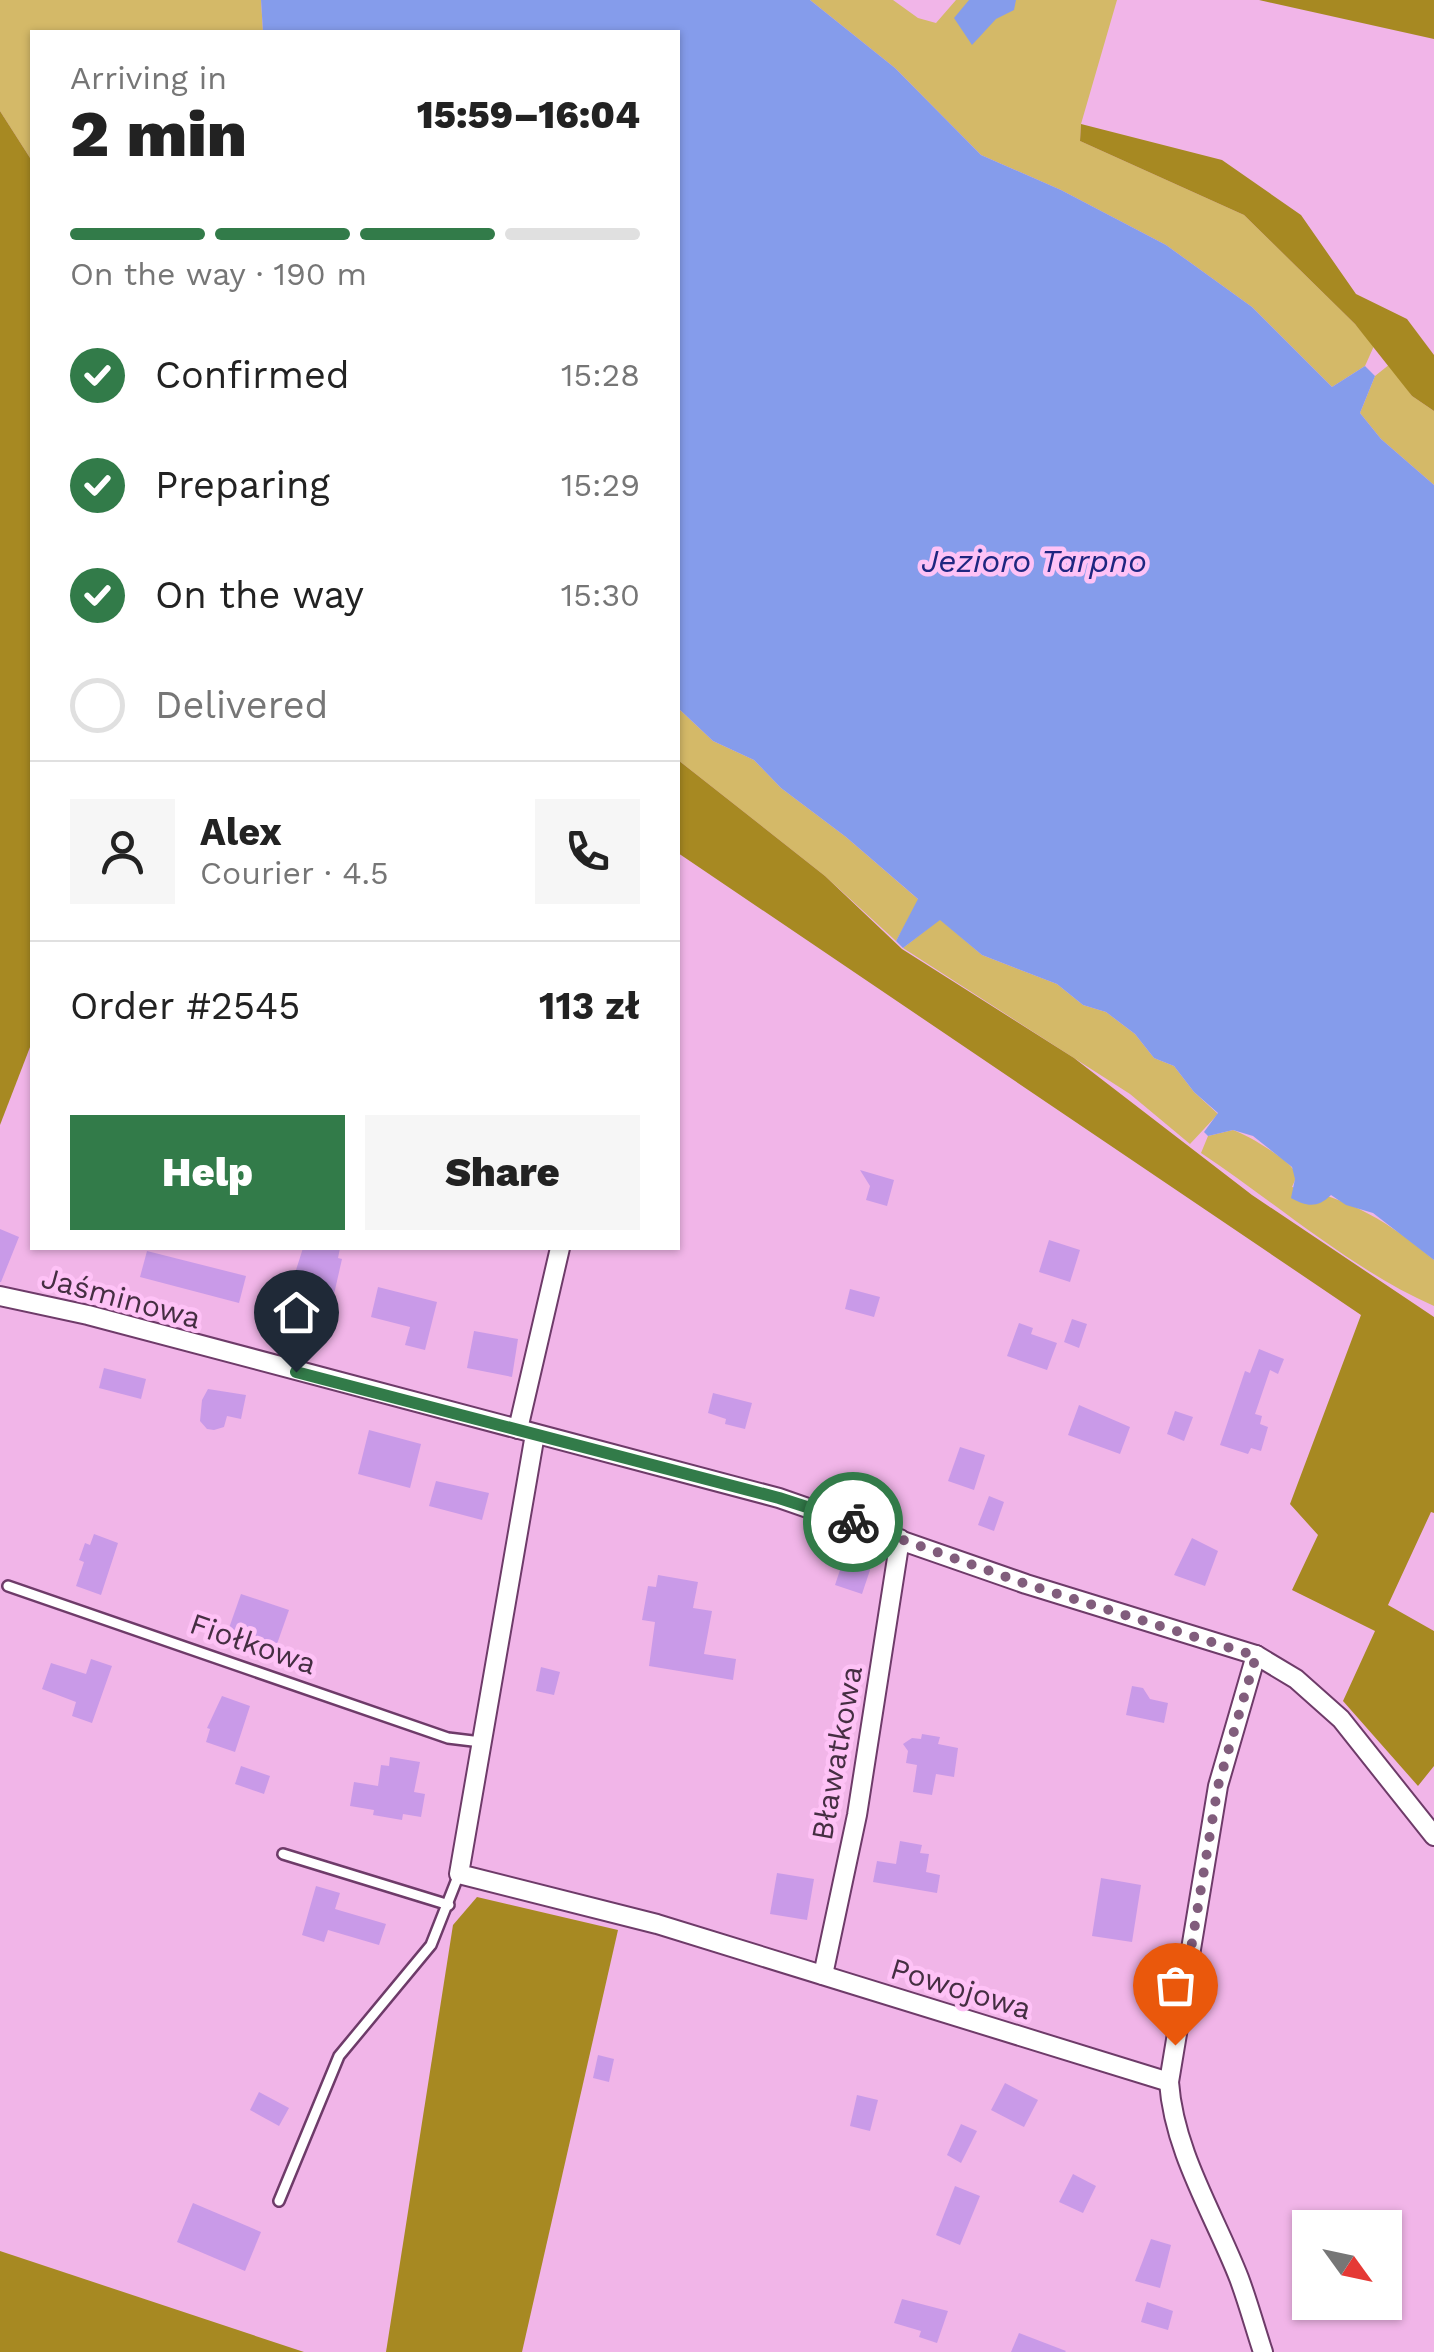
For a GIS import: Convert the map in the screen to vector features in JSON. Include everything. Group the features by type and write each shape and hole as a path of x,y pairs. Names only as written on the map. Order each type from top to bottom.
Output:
{"street":[{"path":"459,1874 484,1743 526,1432 560,1250"},
{"name":"Jaśminowa","path":"0,1296 88,1315 779,1498 1026,1584 1256,1656 1296,1679 1341,1719 1434,1836"},
{"name":"Bławatkowa","path":"823,1975 856,1816 900,1539"},
{"path":"1256,1656 1218,1786 1169,2082 1170,2105 1181,2145 1240,2280 1264,2352"},
{"name":"Powojowa","path":"459,1874 657,1924 1169,2082"}],"lane":[{"name":"Fiołkowa","path":"8,1586 448,1738 484,1743"},
{"path":"283,1854 448,1905"},
{"path":"280,2200 339,2056 432,1945 459,1874"}],"shaded area":[{"path":"0,0 261,0 263,30 30,30 30,158 0,111"},
{"path":"810,0 893,0 918,18 936,23 956,0 1117,0 1081,124 1080,141 1244,215 1374,346 1365,366 1332,387 1252,307 1166,245 1061,190 981,155 895,68"},
{"path":"1259,0 1434,0 1434,39"},
{"path":"0,111 30,158 30,1047 0,1125"},
{"path":"1081,124 1222,160 1301,215 1356,294 1407,319 1434,355 1434,411 1412,396 1355,324 1244,215 1080,141"},
{"path":"1390,364 1412,396 1434,411 1434,485 1381,439 1360,413 1375,376"},
{"path":"680,710 713,741 754,760 781,788 919,900 896,941 825,876 680,762"},
{"path":"680,762 825,876 902,949 1074,1058 1252,1195 1434,1317 1434,1513 1431,1512 1388,1605 1434,1631 1434,1766 1418,1786 1343,1701 1375,1631 1292,1590 1318,1535 1290,1504 1361,1315 680,854"},
{"path":"940,919 982,955 1057,984 1083,1005 1106,1012 1135,1034 1154,1058 1174,1066 1218,1114 1190,1144 1130,1094 903,948"},
{"path":"1233,1130 1291,1166 1295,1175 1292,1187 1368,1213 1434,1260 1434,1306 1344,1255 1201,1153 1208,1136"},
{"path":"477,1897 618,1930 522,2352 386,2352 453,1925"},
{"path":"0,2251 304,2352 0,2352"}],"water":[{"name":"Jezioro Tarpno","path":"261,0 810,0 895,68 981,155 1061,190 1166,245 1252,307 1332,387 1365,366 1375,376 1360,413 1381,439 1434,485 1434,1260 1373,1213 1346,1205 1331,1195 1312,1205 1291,1198 1295,1179 1292,1167 1253,1136 1233,1130 1208,1136 1204,1132 1218,1113 1194,1092 1174,1066 1154,1058 1135,1034 1106,1012 1083,1005 1057,984 982,955 940,920 903,948 896,941 918,899 781,788 754,760 713,741 680,710 680,30 263,30"},
{"path":"969,0 1016,0 1014,10 996,19 972,45 954,18"}],"building":[{"path":"860,1170 894,1180 887,1206 866,1200 870,1186"},
{"path":"0,1229 19,1237 1,1282 0,1282"},
{"path":"1049,1240 1080,1250 1070,1282 1039,1272"},
{"path":"302,1250 340,1250 338,1258 342,1259 327,1325 282,1314"},
{"path":"147,1251 246,1276 239,1303 140,1277"},
{"path":"378,1287 437,1302 425,1350 405,1345 410,1327 371,1317"},
{"path":"850,1289 880,1297 874,1317 845,1309"},
{"path":"1072,1319 1087,1324 1079,1348 1064,1342"},
{"path":"1019,1323 1033,1328 1031,1334 1057,1343 1047,1370 1007,1356"},
{"path":"474,1331 518,1339 512,1377 467,1368"},
{"path":"1259,1349 1284,1359 1278,1374 1270,1370 1255,1414 1262,1416 1260,1424 1268,1427 1261,1451 1251,1448 1248,1454 1220,1445 1245,1371 1250,1373"},
{"path":"104,1368 146,1379 141,1399 99,1388"},
{"path":"208,1389 246,1395 241,1419 227,1416 224,1427 207,1429 200,1421 202,1400"},
{"path":"713,1393 752,1403 745,1429 725,1424 726,1419 708,1413"},
{"path":"1079,1405 1130,1427 1120,1454 1068,1435"},
{"path":"1175,1411 1193,1417 1184,1441 1167,1434"},
{"path":"369,1430 421,1444 410,1488 358,1474"},
{"path":"960,1447 985,1455 974,1490 948,1481"},
{"path":"436,1481 489,1493 482,1520 429,1506"},
{"path":"989,1496 1004,1502 994,1531 978,1525"},
{"path":"94,1534 118,1543 101,1595 76,1586 84,1562 79,1560 85,1543 90,1545"},
{"path":"1192,1538 1218,1551 1205,1586 1174,1575"},
{"path":"845,1555 872,1564 862,1594 835,1585"},
{"path":"658,1575 698,1582 693,1608 712,1611 704,1654 736,1659 733,1680 649,1666 655,1622 642,1620 648,1586 656,1587"},
{"path":"241,1594 289,1610 277,1644 229,1628"},
{"path":"91,1659 112,1666 92,1723 72,1716 76,1702 42,1689 51,1663 86,1674"},
{"path":"541,1667 560,1672 554,1695 536,1691"},
{"path":"1132,1686 1143,1688 1150,1699 1168,1703 1164,1723 1126,1715"},
{"path":"222,1696 250,1706 235,1752 206,1742 210,1729 207,1728"},
{"path":"922,1734 940,1737 938,1744 958,1748 954,1777 936,1774 932,1795 913,1792 917,1765 906,1763 908,1751 903,1744 912,1738 921,1739"},
{"path":"390,1757 420,1762 414,1792 425,1794 421,1817 403,1814 402,1820 350,1806 354,1782 378,1786 381,1765 389,1766"},
{"path":"241,1766 270,1776 264,1794 235,1784"},
{"path":"900,1841 922,1845 920,1853 929,1854 926,1872 940,1875 937,1893 873,1882 877,1861 896,1864"},
{"path":"777,1873 814,1879 807,1920 770,1914"},
{"path":"1101,1878 1141,1885 1132,1942 1092,1936"},
{"path":"316,1886 340,1893 335,1909 386,1924 379,1945 328,1930 324,1942 302,1935"},
{"path":"598,2055 614,2059 609,2082 593,2078"},
{"path":"1005,2083 1038,2100 1024,2127 991,2110"},
{"path":"259,2092 289,2108 279,2126 250,2110"},
{"path":"857,2095 878,2100 870,2131 850,2126"},
{"path":"961,2124 977,2131 961,2163 947,2155"},
{"path":"1073,2174 1096,2186 1083,2213 1059,2202"},
{"path":"955,2186 980,2196 960,2245 936,2235"},
{"path":"193,2203 261,2232 245,2271 177,2242"},
{"path":"1151,2239 1171,2245 1160,2288 1135,2281"},
{"path":"902,2299 948,2311 937,2343 919,2337 921,2331 894,2323"},
{"path":"1147,2302 1173,2311 1168,2330 1141,2322"},
{"path":"1019,2333 1066,2351 1011,2352"}],"way so far":[{"path":"853,1522 1026,1584 1256,1656 1218,1786 1175,2045"}],"route":[{"path":"296,1372 779,1498 853,1522"}]}
